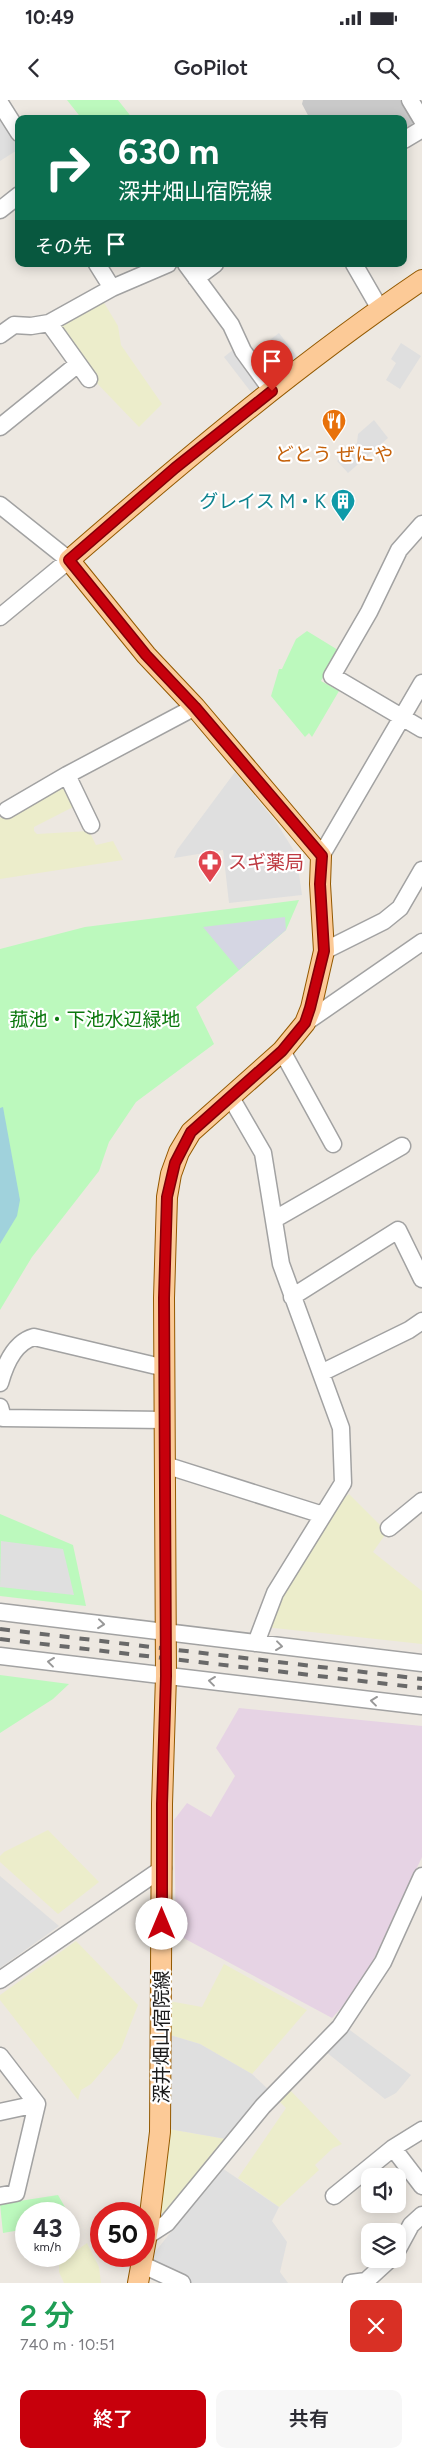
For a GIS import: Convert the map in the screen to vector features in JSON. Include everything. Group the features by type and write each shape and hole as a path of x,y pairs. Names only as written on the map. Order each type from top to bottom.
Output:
{"main road":[{"path":"322,856 195,707 146,655 69,560 175,468 272,391 380,309 422,280"},
{"name":"深井畑山宿院線","path":"151,2202 160,2132 162,1804 166,1676 166,1225 171,1174 179,1152 191,1132 282,1051 305,1023 324,951 320,884 322,856"}],"street":[{"path":"410,100 422,120"},
{"path":"1,102 15,126"},
{"path":"407,138 422,129"},
{"path":"0,210 15,198"},
{"path":"99,267 112,288"},
{"path":"0,335 14,325 32,326 49,323 112,288 161,267"},
{"path":"188,267 231,325 243,351 272,391"},
{"path":"196,278 211,267"},
{"path":"356,267 380,309"},
{"path":"49,323 89,378"},
{"path":"0,427 78,364"},
{"path":"0,505 69,560 0,618"},
{"path":"422,524 399,550 369,612 332,676 422,729"},
{"path":"322,856 422,683"},
{"path":"7,810 67,775 195,707"},
{"path":"67,775 91,825"},
{"path":"324,951 384,922 400,908 422,870"},
{"path":"305,1023 422,942"},
{"path":"282,1051 333,1144"},
{"path":"230,1096 263,1153 281,1264 341,1428 343,1483 275,1593 256,1643"},
{"path":"275,1219 402,1146"},
{"path":"292,1297 398,1230 422,1279"},
{"path":"321,1373 409,1330 422,1321"},
{"path":"0,1383 8,1360 25,1341 34,1337 165,1368"},
{"path":"0,1407 3,1418 165,1420"},
{"path":"165,1464 323,1515"},
{"path":"389,1528 418,1512"},
{"path":"0,1612 422,1663"},
{"path":"0,1656 422,1706"},
{"path":"0,1980 163,1868"},
{"path":"155,2231 167,2223 263,2106 340,2027 383,1962 422,1876"},
{"path":"0,2056 37,2104"},
{"path":"0,2112 37,2104"},
{"path":"0,2196 16,2193 37,2104"},
{"path":"334,2196 393,2148 422,2130"},
{"path":"393,2148 422,2186"},
{"path":"406,2234 411,2225 422,2214"},
{"path":"362,2282 379,2268"},
{"path":"141,2274 182,2283"}],"shaded area":[{"path":"303,100 400,100 416,127 407,133 407,115 308,115 302,104"},
{"path":"0,118 3,119 15,139 15,152 0,161"},
{"path":"279,333 299,359 271,381 251,354"},
{"path":"401,343 421,356 400,389 386,380 396,363 391,359"},
{"path":"234,349 260,385 259,392 254,396 224,357"},
{"path":"374,420 388,438 348,473 337,461 357,443 358,434"},
{"path":"235,772 276,822 296,854 302,895 229,903 223,850 174,858 177,850"},
{"path":"285,917 286,930 239,970 203,927"},
{"path":"1,1541 63,1549 74,1595 0,1587"},
{"path":"239,1708 422,1726 422,1857 371,1965 342,2007 332,2018 176,1934 174,1820 187,1803 211,1817 235,1776 216,1748"},
{"path":"0,1876 59,1926 0,1968"},
{"path":"347,2028 411,2075 396,2093 385,2099 326,2052"},
{"path":"170,2035 200,2044 252,2074 268,2089 226,2139 169,2129"},
{"path":"222,2168 279,2207 272,2221 287,2242 280,2272 288,2283 190,2283 155,2266 155,2252"}],"green space":[{"path":"67,100 118,100 130,115 79,115"},
{"path":"103,301 118,326 121,345 162,404 139,427 92,378 94,369 89,368 60,331 62,324"},
{"path":"307,631 338,650 321,681 339,691 312,737 309,733 305,737 271,696 279,669 282,669 296,639"},
{"path":"62,781 75,806 34,827 34,831 37,834 89,831 96,845 113,841 123,860 0,879 0,818"},
{"name":"菰池・下池水辺緑地","path":"299,900 286,930 196,1007 214,1044 136,1102 109,1142 99,1171 32,1257 0,1310 0,949 85,927"},
{"path":"349,1494 387,1532 373,1552 422,1591 422,1644 265,1627 268,1617 339,1503"},
{"path":"0,1514 73,1545 86,1606 0,1596"},
{"path":"0,1675 69,1684 53,1699 0,1733"},
{"path":"48,1830 99,1882 58,1914 0,1862 0,1856 4,1852"},
{"path":"76,1941 138,2005 121,2049 91,2084 81,2090 78,2100 0,2000 0,1995"},
{"path":"224,1964 307,2010 252,2074 200,2044 170,2035 169,2001 202,2007"},
{"path":"288,2088 342,2144 333,2148 315,2165 319,2170 279,2207 238,2178 286,2108 277,2099"},
{"path":"169,2129 226,2139 166,2214 158,2212"},
{"path":"58,2195 62,2202 15,2202 15,2231 3,2233 0,2204"},
{"path":"87,2243 90,2249 90,2267 99,2267 101,2283 64,2283 59,2267 80,2267 80,2248"}],"water":[{"path":"3,1107 20,1200 17,1216 0,1244 0,1108"}],"railway":[{"path":"0,1629 422,1679"},
{"path":"0,1639 422,1688"}],"place":[{"name":"どとう ぜにや","path":"334,442"},
{"name":"グレイス M・K","path":"343,522"},
{"name":"スギ薬局","path":"210,883"}],"route":[{"path":"162,1924 162,1804 166,1676 164,1298 167,1197 171,1174 179,1152 191,1132 282,1051 305,1023 324,951 320,884 322,856 195,707 146,655 69,560 175,468 272,391"}]}
